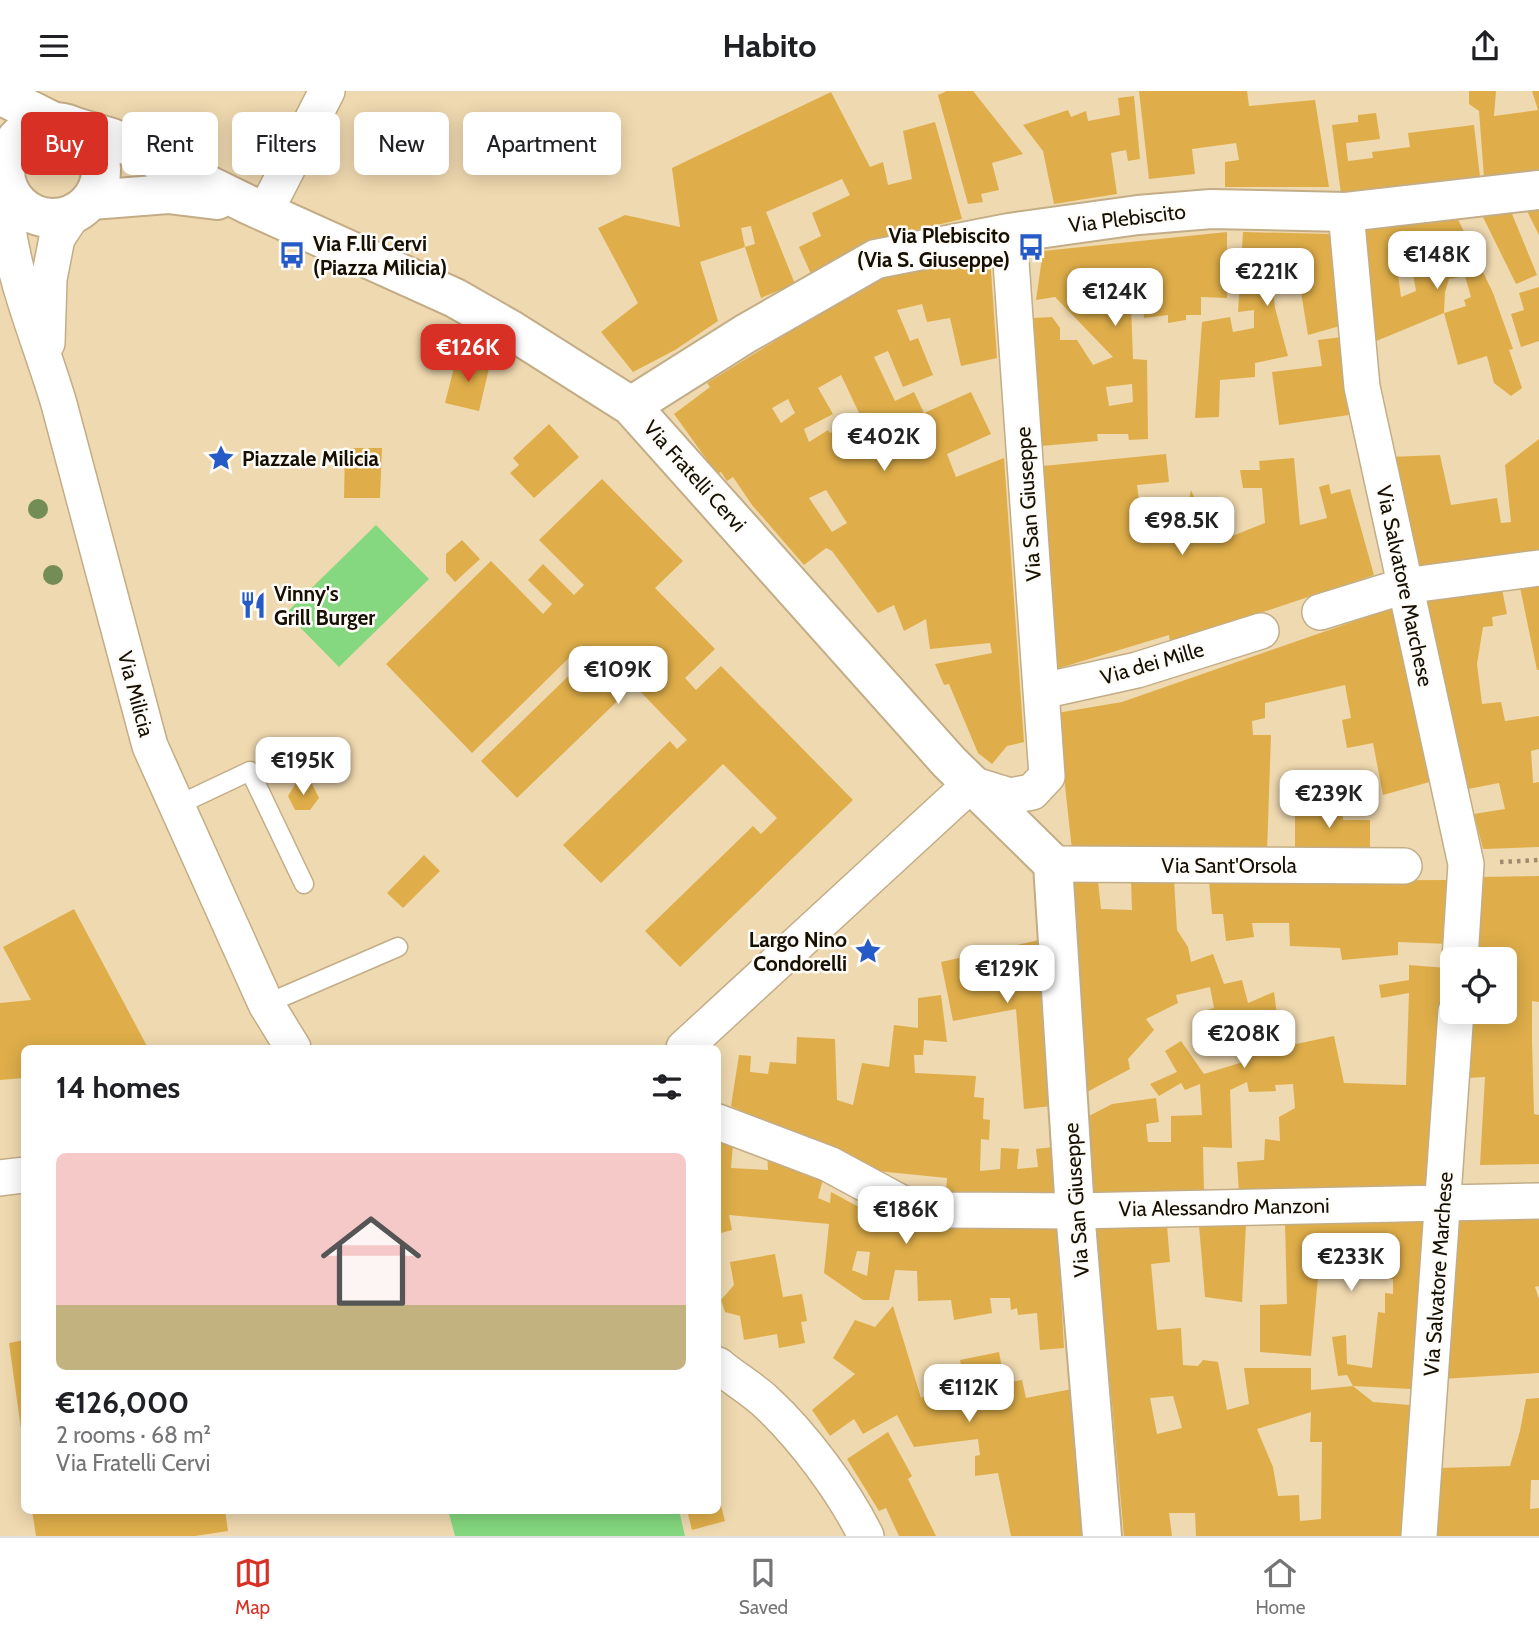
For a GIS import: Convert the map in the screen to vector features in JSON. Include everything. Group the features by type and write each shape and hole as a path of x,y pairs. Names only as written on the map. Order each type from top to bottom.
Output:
{"main road":[{"path":"0,92 10,100 36,112"},
{"path":"21,135 14,141 8,154 4,172 17,202 33,214 53,218 82,207 168,194 256,208"},
{"name":"Via Fratelli Cervi","path":"108,137 256,208 455,298 631,406 949,762 1053,864"},
{"path":"82,207 100,184 100,175"},
{"name":"Via Plebiscito","path":"631,406 745,334 876,259 1009,233 1138,215 1211,209 1346,212 1539,190"},
{"name":"Via San Giuseppe","path":"1053,864 1075,1211 1102,1536"}],"street":[{"path":"256,208 327,91"},
{"path":"4,172 6,220 27,312 46,361"},
{"path":"46,361 50,314 48,279 57,238 82,207"},
{"name":"Via Salvatore Marchese","path":"1346,212 1362,387 1466,864 1461,947"},
{"name":"Via San Giuseppe","path":"971,784 1010,796 1032,792 1047,776 1009,233"},
{"name":"Via Milicia","path":"46,361 146,734 268,1008"},
{"path":"1320,613 1404,586 1539,568"},
{"name":"Via dei Mille","path":"1042,691 1138,670 1261,631"},
{"path":"688,1045 971,784"},
{"name":"Via Sant'Orsola","path":"1053,864 1404,866"},
{"path":"268,1008 271,1045"},
{"path":"268,1008 291,1045"},
{"name":"Via Salvatore Marchese","path":"1419,1536 1455,1024"},
{"name":"Via Alessandro Manzoni","path":"721,1123 829,1164 903,1204 948,1210 1075,1211 1539,1201"},
{"path":"0,1178 21,1175"},
{"path":"721,1367 764,1400 790,1426 850,1504 866,1536"}],"lane":[{"path":"176,806 250,771 304,884"},
{"path":"268,1008 398,947"}],"green space":[{"path":"376,525 429,579 339,667 286,613"},
{"path":"449,1514 680,1514 685,1536 455,1536"}],"building":[{"path":"947,91 973,91 1023,154 992,163 999,190 981,194 983,202 968,204 938,95"},
{"path":"1139,91 1247,91 1249,106 1315,100 1329,187 1225,187 1225,162 1239,160 1236,143 1192,149 1195,174 1149,179"},
{"path":"1469,91 1496,91 1494,116 1538,110 1532,91 1539,91 1539,171 1484,177 1479,111 1469,104"},
{"path":"831,92 870,167 883,162 888,185 912,179 903,131 935,122 962,219 887,237 811,274 799,247 821,236 812,213 850,195 842,179 766,212 795,284 761,298 745,247 700,262 718,321 675,350 633,372 601,332 638,303 598,228 625,215 680,227 672,168","holes":["751,226 755,244 745,247 741,228"]},
{"path":"1134,96 1140,159 1128,161 1126,150 1111,153 1117,194 1054,204 1043,151 1023,125 1068,110 1071,117 1086,111 1088,121 1120,115 1118,98"},
{"path":"1376,113 1380,139 1346,143 1348,161 1373,158 1372,152 1410,147 1408,133 1474,125 1480,177 1341,194 1332,125 1358,122 1358,115"},
{"path":"1539,206 1539,235 1525,207"},
{"path":"1510,209 1537,275 1516,284 1481,213"},
{"path":"1456,215 1493,293 1513,349 1509,350 1522,388 1511,396 1494,383 1487,356 1458,365 1444,313 1374,342 1366,226","holes":["1413,273 1416,291 1401,297 1398,275","1465,276 1471,297 1464,300 1466,306 1444,313 1449,279"]},
{"path":"1227,232 1227,298 1201,297 1201,315 1186,315 1186,320 1168,323 1168,315 1144,318 1143,305 1131,306 1133,359 1147,360 1148,439 1129,440 1128,434 1097,434 1098,441 1041,446 1033,318 1052,317 1060,328 1060,340 1077,340 1093,365 1113,357 1055,297 1036,300 1043,251","holes":["1132,384 1133,402 1109,406 1106,387"]},
{"path":"1243,232 1331,234 1340,326 1308,335 1301,292 1273,289 1275,308 1288,356 1255,363 1255,377 1220,380 1219,417 1195,418 1202,322 1230,317 1233,332 1254,328 1254,310 1238,312"},
{"path":"990,256 997,358 961,366 950,318 927,322 922,304 897,310 910,341 918,338 933,375 903,387 888,351 874,357 895,401 914,392 924,413 971,392 991,434 947,454 956,477 1004,458 1024,742 1007,746 992,764 978,753 949,684 944,685 935,664 992,653 990,643 930,649 926,619 904,631 894,605 878,613 832,551 826,548 804,565 752,505 733,477 727,481 721,472 717,474 674,414 710,387 707,383 882,275","holes":["841,375 861,417 830,433 828,430 809,442 804,429 833,414 818,388","788,399 795,413 781,423 772,408","826,490 847,523 832,532 809,498"]},
{"path":"1539,287 1539,341 1521,347 1511,314 1524,310 1519,293"},
{"path":"1342,337 1349,415 1279,425 1272,372 1322,366 1318,340"},
{"path":"457,356 490,364 479,411 445,403"},
{"path":"549,424 579,457 534,498 510,473 519,465 513,458"},
{"path":"1539,439 1539,552 1418,567 1389,457 1440,455 1451,505 1497,498 1501,523 1511,522 1505,465"},
{"path":"345,448 382,448 380,498 344,498"},
{"path":"1166,454 1169,482 1137,485 1143,531 1183,529 1191,490 1205,521 1218,517 1227,538 1265,523 1262,488 1243,488 1240,470 1260,470 1259,461 1294,458 1300,525 1327,518 1319,487 1329,484 1331,494 1350,489 1374,575 1170,643 1169,635 1056,669 1043,466"},
{"path":"602,479 683,561 655,588 715,649 685,678 696,690 721,666 853,800 680,967 645,931 753,826 761,834 777,818 723,764 601,883 563,845 670,741 677,749 687,740 634,685 517,798 481,761 587,658 578,649 472,753 386,664 491,561 543,614 552,604 528,580 543,564 574,595 584,585 539,540"},
{"path":"462,540 480,559 455,582 446,572 446,554"},
{"path":"1539,584 1539,670 1537,670 1520,587"},
{"path":"1502,589 1507,614 1492,617 1493,626 1483,627 1477,664 1482,704 1501,702 1505,721 1539,716 1539,749 1531,751 1533,783 1539,782 1539,847 1483,849 1474,814 1505,809 1499,783 1468,789 1420,599"},
{"path":"1398,606 1433,781 1383,795 1373,743 1347,748 1342,720 1351,718 1345,685 1265,703 1265,718 1252,721 1253,735 1271,735 1267,853 1072,850 1057,713 1122,702"},
{"path":"296,783 312,784 319,798 310,810 295,810 288,796"},
{"path":"1342,798 1343,820 1370,820 1370,855 1295,854 1295,800"},
{"path":"424,855 440,871 403,908 387,893"},
{"path":"1539,876 1539,1002 1532,1001 1532,1042 1534,1114 1539,1115 1539,1164 1480,1165 1485,1077 1468,1078 1471,1024 1517,1024 1517,947 1475,947 1478,877"},
{"path":"1174,880 1177,930 1188,947 1191,962 1213,954 1224,984 1242,980 1248,1003 1274,992 1278,1022 1267,1026 1282,1047 1334,1036 1344,1083 1406,1085 1409,993 1381,998 1379,985 1409,980 1409,965 1440,967 1440,1024 1444,1024 1434,1193 1239,1193 1237,1162 1264,1160 1265,1139 1280,1141 1279,1117 1295,1108 1293,1084 1275,1085 1276,1091 1249,1092 1247,1082 1230,1090 1232,1148 1203,1147 1204,1193 1094,1192 1089,1116 1112,1104 1156,1098 1159,1122 1146,1124 1148,1142 1171,1142 1171,1116 1202,1115 1200,1084 1185,1090 1181,1083 1159,1096 1150,1084 1177,1072 1165,1051 1181,1041 1204,1074 1243,1062 1239,1034 1210,1043 1200,1012 1214,1008 1210,987 1176,995 1178,1003 1146,1019 1154,1030 1128,1059 1130,1069 1087,1092 1073,881 1098,881 1101,909 1132,910 1131,881"},
{"path":"1452,880 1448,944 1398,942 1398,955 1342,960 1340,948 1290,946 1289,923 1252,923 1254,937 1226,941 1223,914 1212,914 1209,881"},
{"path":"74,909 146,1045 21,1045 21,1078 0,1080 0,1003 31,1000 3,947"},
{"path":"1039,940 1051,1106 1024,1109 1016,1009 953,1021 941,962"},
{"path":"941,995 947,1042 924,1040 923,1055 914,1055 915,1073 976,1076 974,1097 984,1098 983,1119 990,1120 989,1140 981,1139 980,1171 1000,1169 1001,1148 1019,1149 1017,1169 1038,1167 1036,1149 1054,1147 1057,1192 946,1193 947,1178 867,1170 731,1106 739,1055 751,1056 750,1072 768,1074 770,1062 796,1064 797,1037 835,1039 837,1100 853,1105 862,1063 889,1067 894,1025 918,1028 918,998"},
{"path":"721,1141 733,1143 731,1168 768,1170 767,1150 825,1171 818,1198 830,1203 831,1192 868,1212 905,1224 984,1227 1057,1223 1064,1348 1040,1350 1037,1313 1018,1315 1017,1308 1011,1310 1010,1298 990,1298 992,1313 954,1320 951,1300 918,1301 917,1271 895,1270 889,1300 863,1300 824,1273 829,1224 729,1215 732,1230 721,1233","holes":["857,1251 870,1252 867,1276 852,1270"]},
{"path":"1454,1216 1539,1217 1539,1286 1535,1287 1539,1299 1539,1373 1442,1379"},
{"path":"1423,1220 1411,1389 1353,1386 1347,1375 1338,1376 1332,1337 1346,1335 1347,1364 1372,1368 1378,1312 1385,1313 1385,1293 1393,1294 1393,1279 1318,1277 1311,1356 1260,1352 1260,1305 1287,1304 1285,1223"},
{"path":"1246,1224 1242,1302 1205,1297 1199,1225"},
{"path":"1167,1225 1170,1262 1151,1264 1157,1330 1181,1328 1183,1365 1198,1366 1203,1360 1218,1362 1227,1410 1249,1404 1244,1368 1311,1368 1311,1390 1353,1386 1373,1402 1410,1405 1401,1536 1196,1536 1195,1513 1169,1513 1172,1536 1124,1536 1096,1227","holes":["1173,1396 1182,1428 1157,1434 1150,1398","1311,1412 1310,1442 1322,1442 1321,1519 1300,1521 1299,1495 1278,1496 1273,1467 1257,1429"]},
{"path":"775,1254 783,1297 802,1294 807,1321 801,1322 805,1343 779,1348 777,1334 744,1340 740,1316 725,1312 721,1300 734,1285 730,1262"},
{"path":"893,1306 921,1398 964,1379 960,1360 999,1352 1005,1383 1022,1380 1026,1398 1072,1389 1084,1536 1011,1536 998,1473 975,1476 975,1456 980,1455 978,1439 914,1447 897,1415 863,1434 854,1419 830,1436 812,1410 855,1374 833,1358 855,1320 875,1327"},
{"path":"21,1341 21,1429 9,1343"},
{"path":"1539,1398 1539,1480 1531,1480 1530,1509 1539,1508 1539,1536 1432,1536 1437,1468 1510,1466 1526,1399"},
{"path":"888,1432 912,1476 908,1479 936,1536 899,1536 886,1508 879,1511 847,1459"},
{"path":"721,1506 725,1521 692,1530 688,1514 721,1514"},
{"path":"33,1514 226,1514 228,1531 195,1536 36,1536"}],"place":[{"name":"Via Plebiscito (Via S. Giuseppe)","path":"1031,247"},
{"name":"Via F.lli Cervi (Piazza Milicia)","path":"292,255"},
{"name":"Piazzale Milicia","path":"221,458"},
{"name":"Vinny's Grill Burger","path":"253,605"},
{"name":"Largo Nino Condorelli","path":"868,951"}]}
